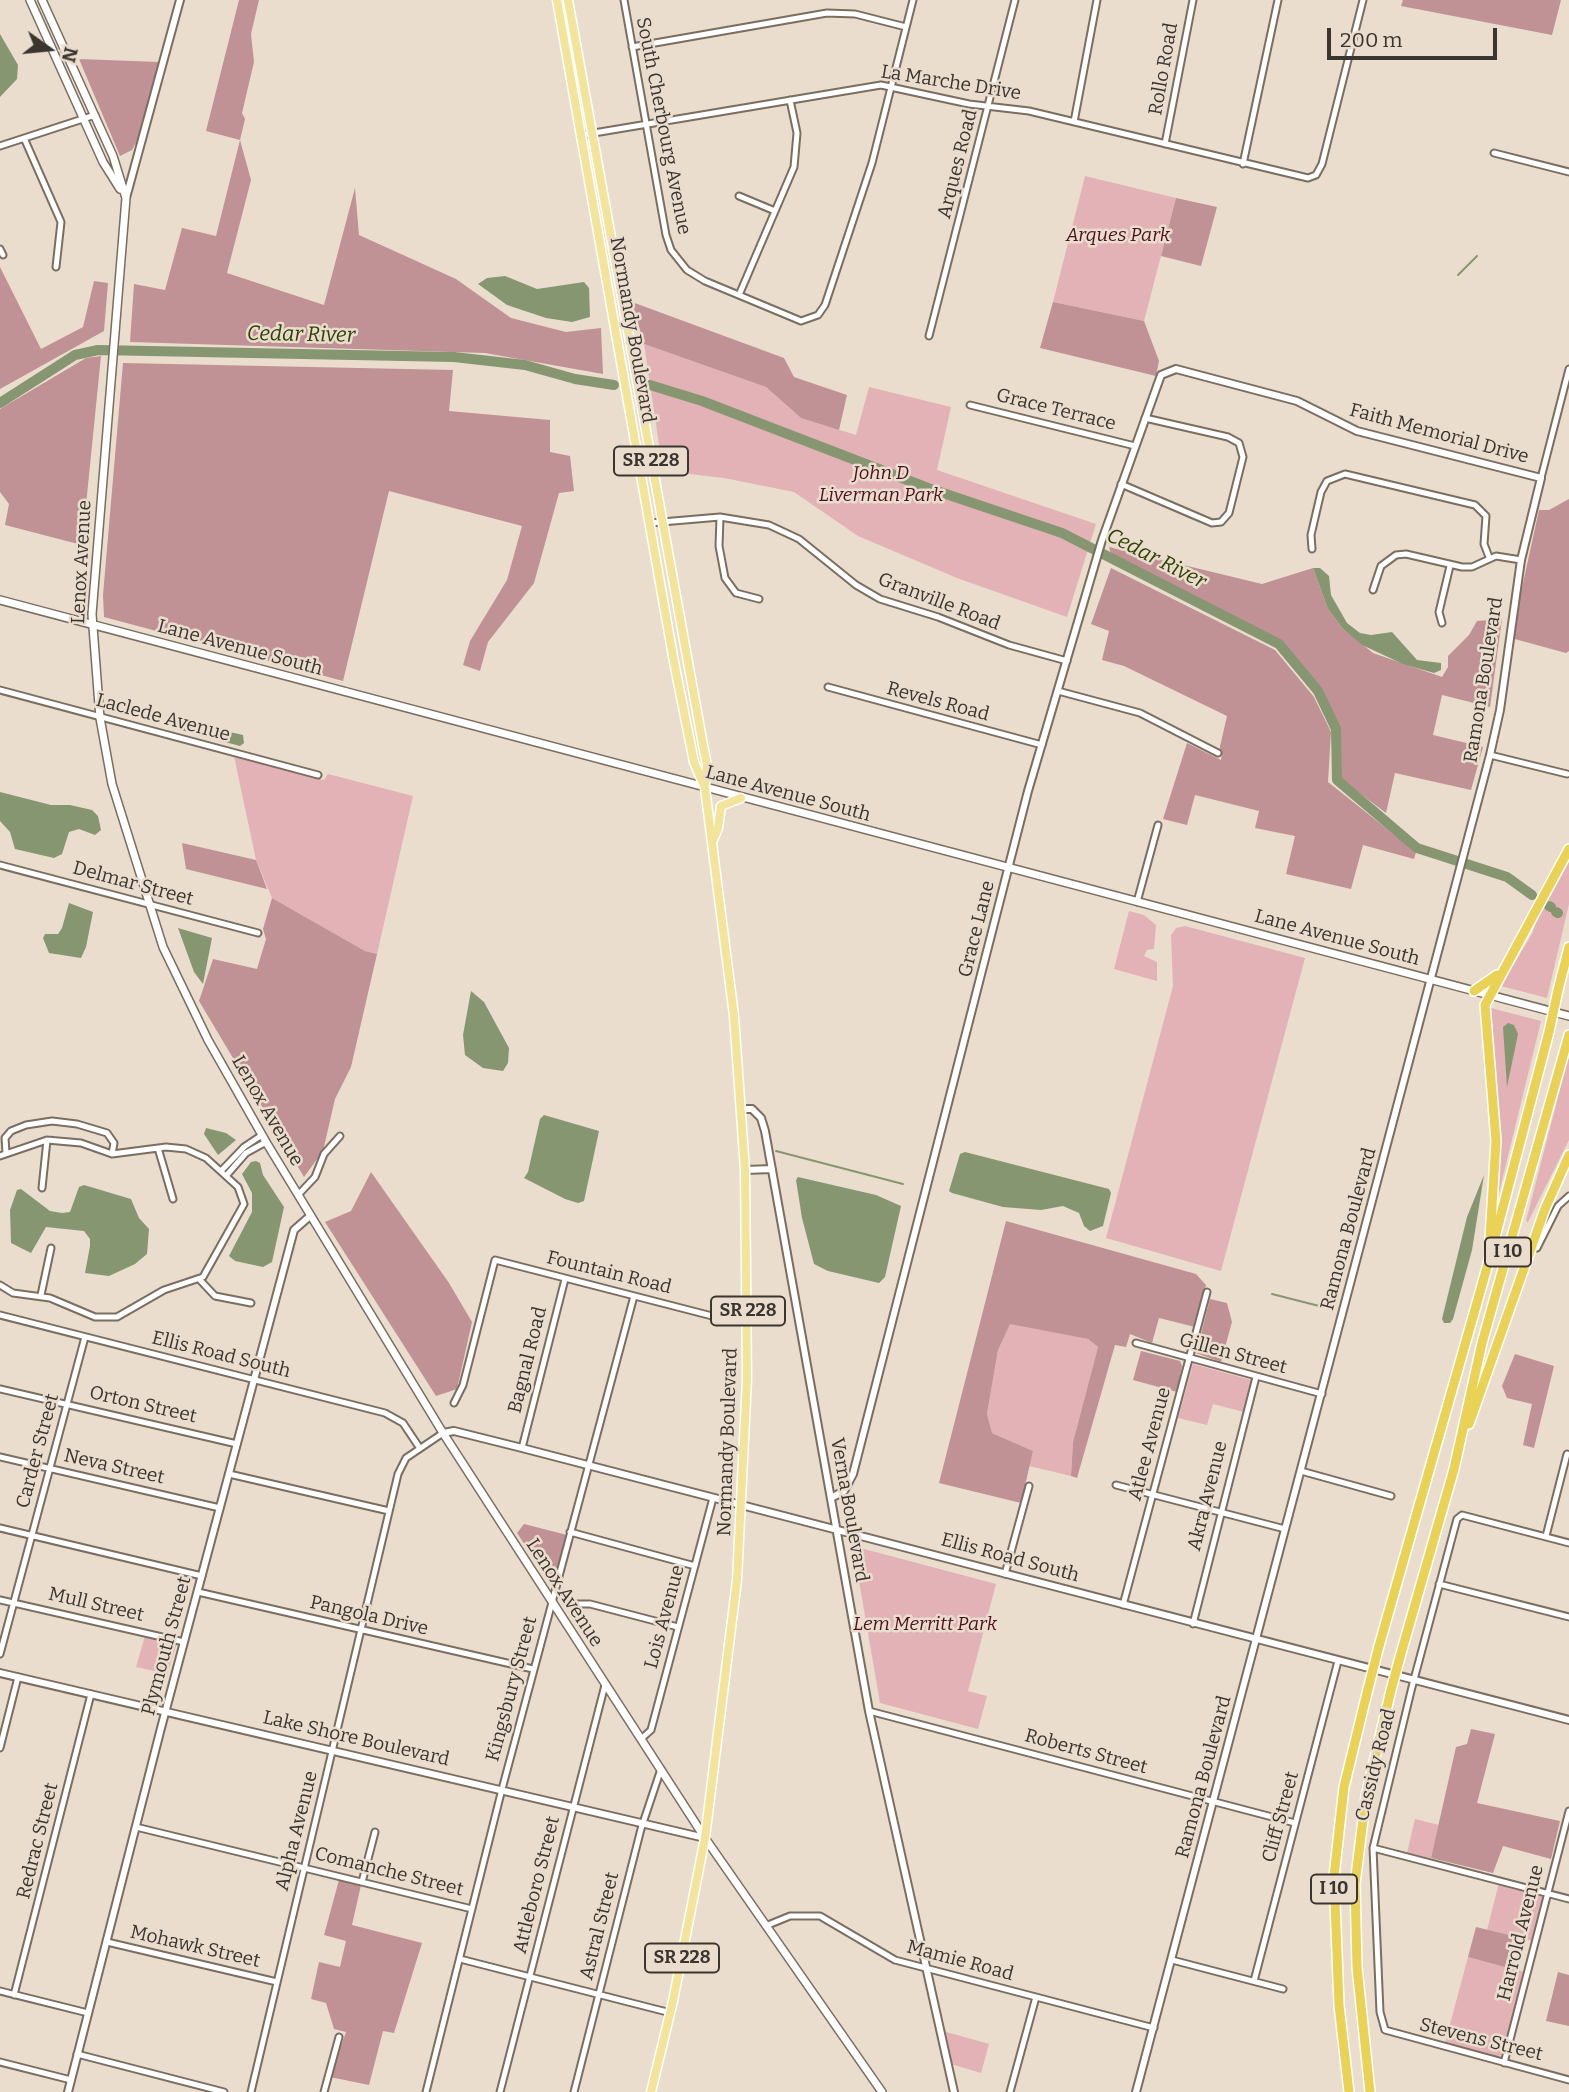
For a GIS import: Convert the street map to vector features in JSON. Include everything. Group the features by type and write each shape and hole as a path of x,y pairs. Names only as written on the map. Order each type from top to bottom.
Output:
{"highway":[{"path":"1488,1264 1496,1162 1484,1012 1487,995 1569,849"},
{"name":"I 10","path":"1349,2092 1335,1945 1336,1848 1349,1759 1488,1264 1569,947"},
{"path":"1474,991 1501,971"},
{"name":"I 10","path":"1370,2092 1357,1967 1355,1884 1366,1796 1391,1690 1454,1469 1482,1343 1569,1036"},
{"path":"1454,1469 1545,1209 1569,1155"}],"main road":[{"path":"30,0 103,162 126,198"},
{"path":"35,10 41,0"},
{"path":"41,0 113,156 126,198"},
{"name":"Normandy Boulevard","path":"557,0 683,706 694,762 705,788"},
{"name":"Normandy Boulevard","path":"568,0 706,765 705,788 728,960 745,1170 748,1354 742,1505 733,1620 705,1838 671,2013 651,2092"},
{"name":"Lenox Avenue","path":"126,198 93,625 100,718 117,805 148,903 182,990 264,1139 443,1433 705,1838 882,2092"},
{"path":"633,424 640,431 649,466 653,470"},
{"name":"Lane Avenue South","path":"0,600 1569,1016"},
{"path":"713,840 718,828 721,806 741,798"}],"street":[{"name":"Lenox Avenue","path":"126,198 180,0"},
{"name":"South Cherbourg Avenue","path":"624,0 666,235 676,257 696,276 739,296"},
{"path":"790,100 797,133 797,156 739,296 794,320 814,317 825,305 850,232 913,0"},
{"name":"Arques Road","path":"929,336 1015,0"},
{"path":"1074,122 1097,0"},
{"name":"Rollo Road","path":"1166,144 1193,0"},
{"path":"1243,164 1278,0"},
{"name":"La Marche Drive","path":"582,135 870,86 891,86 1074,122 1303,179 1312,177 1322,164 1363,0"},
{"path":"632,47 827,13 855,14 906,27"},
{"path":"0,146 94,115"},
{"path":"24,138 61,222 56,267"},
{"path":"1494,153 1569,172"},
{"path":"739,196 775,211"},
{"name":"Ramona Boulevard","path":"1136,2092 1490,755 1500,710 1521,560 1569,369"},
{"name":"Faith Memorial Drive","path":"1169,370 1297,401 1340,424 1374,436 1541,478"},
{"name":"Grace Lane","path":"831,1498 844,1492 853,1474 1007,867 1090,578 1158,380 1169,370"},
{"name":"Grace Terrace","path":"970,405 1135,446"},
{"path":"1121,484 1204,521 1221,522 1229,513 1243,457 1242,447 1228,437 1145,418"},
{"path":"1312,549 1311,535 1321,492 1327,481 1345,474 1475,505 1486,516 1484,544 1489,557"},
{"path":"720,517 719,546 725,578 736,593 759,599"},
{"name":"Granville Road","path":"650,523 720,517 784,531 856,585 880,599 938,617 1001,642 1067,661"},
{"path":"1374,590 1381,566 1396,555 1406,554 1450,566 1472,567 1489,557 1503,556 1521,560"},
{"path":"1442,623 1439,612 1450,566"},
{"name":"Revels Road","path":"828,687 1042,745"},
{"name":"Laclede Avenue","path":"0,690 318,775"},
{"path":"1058,691 1140,713 1218,753"},
{"path":"1490,755 1567,774"},
{"path":"1136,902 1158,825"},
{"name":"Delmar Street","path":"0,865 258,933"},
{"name":"Verna Boulevard","path":"741,1109 752,1109 761,1118 869,1711 954,2092"},
{"path":"0,1285 13,1293 41,1296 85,1314 106,1318 128,1313 164,1290 200,1280 244,1204 240,1189 198,1153 174,1148 112,1154 81,1143 47,1140 3,1154 5,1138 11,1131 26,1125 52,1121 77,1124 107,1133 114,1143 112,1154"},
{"path":"298,1195 315,1177 324,1154 340,1136"},
{"path":"220,1171 244,1147 264,1139"},
{"path":"226,1176 246,1153 264,1139"},
{"path":"42,1188 47,1140"},
{"path":"158,1149 173,1199"},
{"path":"745,1170 772,1169"},
{"path":"1537,1248 1558,1206 1569,1196"},
{"name":"Plymouth Street","path":"68,2092 165,1711 294,1230 310,1216"},
{"path":"41,1296 51,1248"},
{"name":"Fountain Road","path":"454,1403 463,1385 495,1260 716,1317"},
{"name":"Bagnal Road","path":"522,1448 565,1279"},
{"path":"200,1280 215,1296 251,1303"},
{"name":"Atlee Avenue","path":"1123,1605 1207,1292"},
{"name":"Kingsbury Street","path":"426,2092 533,1669 635,1296"},
{"name":"Ellis Road South","path":"0,1315 393,1415 419,1447"},
{"name":"Carder Street","path":"0,1654 85,1336"},
{"name":"Gillen Street","path":"1136,1343 1322,1394"},
{"name":"Akra Avenue","path":"1192,1624 1256,1377"},
{"name":"Orton Street","path":"0,1389 237,1444"},
{"name":"Ellis Road South","path":"443,1433 454,1431 836,1528 1192,1624 1569,1720"},
{"name":"Alpha Avenue","path":"251,2092 400,1468 406,1458 419,1447 443,1433"},
{"path":"1567,1454 1546,1536 1569,1542"},
{"name":"Neva Street","path":"0,1457 220,1508"},
{"path":"1301,1471 1391,1496"},
{"path":"229,1474 389,1511"},
{"path":"1116,1485 1285,1529"},
{"path":"1004,1573 1029,1486"},
{"name":"Lois Avenue","path":"640,1739 651,1730 713,1498"},
{"name":"Cassidy Road","path":"1385,2030 1380,2012 1373,1848 1457,1519 1462,1515 1546,1536"},
{"path":"0,1528 202,1576"},
{"path":"570,1532 695,1566"},
{"path":"1439,1584 1569,1617"},
{"name":"Pangola Drive","path":"198,1592 533,1669"},
{"name":"Mull Street","path":"0,1600 184,1642"},
{"path":"575,1604 590,1604 678,1627"},
{"name":"Cliff Street","path":"1254,1981 1338,1661"},
{"name":"Lake Shore Boulevard","path":"0,1673 705,1838"},
{"path":"0,1748 18,1677"},
{"name":"Attleboro Street","path":"500,2092 605,1685"},
{"name":"Redrac Street","path":"14,1995 91,1694"},
{"name":"Roberts Street","path":"869,1711 1295,1824"},
{"name":"Astral Street","path":"574,2092 644,1823 661,1769"},
{"name":"Harrold Avenue","path":"1504,2063 1569,1811"},
{"name":"Comanche Street","path":"136,1827 472,1909"},
{"path":"362,1882 375,1832"},
{"path":"1373,1848 1569,1899"},
{"name":"Mamie Road","path":"768,1925 790,1916 820,1916 837,1923 875,1951 895,1960 1154,2028"},
{"name":"Mohawk Street","path":"107,1942 277,1982"},
{"path":"460,1959 671,2013"},
{"path":"1172,1960 1283,1989"},
{"path":"0,1991 88,2014"},
{"path":"1010,2092 1036,1997"},
{"name":"Stevens Street","path":"1385,2030 1569,2078"},
{"path":"324,2092 339,2037"},
{"path":"77,2054 224,2092"},
{"path":"0,2062 71,2080"}],"green space":[{"name":"Arques Park","path":"1085,176 1176,198 1144,321 1053,302"},
{"name":"John D Liverman Park","path":"644,344 766,387 801,418 856,435 869,387 951,407 937,470 1096,524 1067,617 957,578 858,536 794,492 724,478 663,471"},
{"path":"234,756 324,780 328,774 413,796 377,954 365,951 272,898 256,860"},
{"path":"1569,858 1569,904 1547,998 1501,986 1533,932 1539,911"},
{"path":"1129,911 1144,915 1156,925 1154,949 1147,950 1144,956 1157,962 1157,981 1114,969"},
{"path":"1185,926 1305,958 1221,1271 1106,1238 1173,986 1171,935 1176,928"},
{"path":"1491,1008 1541,1021 1498,1197 1489,1016"},
{"path":"1569,1054 1569,1140 1528,1222 1526,1221"},
{"path":"1010,1323 1088,1339 1098,1347 1073,1442 1071,1476 1029,1466 1033,1451 992,1433 987,1414 998,1350"},
{"path":"1193,1364 1251,1380 1244,1412 1213,1404 1207,1425 1178,1418"},
{"name":"Lem Merritt Park","path":"853,1546 996,1584 968,1691 987,1696 978,1729 880,1703"},
{"path":"145,1636 177,1643 167,1674 136,1667"},
{"path":"1415,1819 1439,1825 1431,1858 1407,1853"},
{"path":"1499,1883 1541,1893 1544,1899 1532,1941 1487,1930"},
{"path":"1468,1957 1525,1972 1502,2054 1498,2057 1445,2043"},
{"path":"943,2031 989,2044 981,2073 951,2064"}],"shaded area":[{"path":"239,0 259,0 251,34 254,62 242,113 245,119 240,140 206,131"},
{"path":"1403,0 1561,0 1552,35 1401,6"},
{"path":"0,34 18,65 17,79 0,97"},
{"path":"79,59 159,62 143,129 132,150 120,156"},
{"path":"240,140 251,180 227,273 324,305 355,188 359,235 456,279 511,318 566,332 601,328 603,374 485,353 130,342 134,284 165,290 182,228 216,236"},
{"path":"1176,198 1217,207 1201,266 1161,256"},
{"path":"0,267 41,349 83,327 94,281 108,283 104,331 0,389"},
{"path":"505,276 537,289 584,282 589,288 590,317 572,322 546,318 507,305 478,284 487,278"},
{"path":"632,302 784,358 794,377 847,395 839,430 801,418 766,387 644,344"},
{"path":"1053,302 1144,321 1159,361 1156,376 1040,348"},
{"path":"101,356 82,545 5,525 9,504 0,492 0,409 86,358"},
{"path":"123,363 453,370 449,411 550,420 550,452 570,456 574,491 559,493 534,583 488,642 480,671 463,665 470,641 507,580 522,526 389,491 343,681 104,617 103,595"},
{"path":"1569,499 1569,651 1566,653 1511,638 1539,510 1549,510"},
{"path":"1109,547 1262,584 1313,568 1328,609 1343,629 1373,653 1442,677 1448,667 1448,656 1469,635 1477,621 1502,619 1490,707 1442,695 1433,735 1483,747 1471,790 1395,773 1386,813 1341,779 1339,728 1321,690 1281,641 1111,554"},
{"path":"1111,568 1275,650 1314,697 1331,732 1328,782 1416,852 1414,859 1363,845 1351,889 1286,874 1295,836 1255,828 1259,811 1195,795 1187,825 1163,819 1187,743 1221,760 1222,753 1219,751 1227,716 1124,666 1102,660 1109,631 1091,624"},
{"path":"1313,568 1320,568 1329,576 1331,595 1347,623 1360,633 1371,635 1392,632 1417,660 1441,663 1441,670 1434,673 1403,664 1362,645 1343,629 1328,609"},
{"path":"179,718 243,735 244,743 240,746 177,729 172,724 174,719"},
{"path":"0,792 51,805 70,805 92,810 98,816 101,830 95,835 79,829 69,832 62,854 54,858 15,849 10,832 0,821"},
{"path":"182,843 256,860 267,889 186,869"},
{"path":"272,898 365,951 377,954 351,1067 335,1099 323,1151 304,1177 199,1001 213,959 257,969 266,939 263,929"},
{"path":"69,903 93,912 81,958 49,953 43,938 45,934 58,934"},
{"path":"178,928 212,938 203,984 194,972"},
{"path":"471,991 484,1002 509,1048 508,1063 503,1071 483,1068 465,1055 463,1035"},
{"path":"1508,1023 1514,1025 1518,1034 1507,1087 1503,1027"},
{"path":"544,1115 599,1131 584,1201 578,1203 565,1199 524,1178 528,1172 540,1119"},
{"path":"206,1128 226,1133 236,1140 218,1155 204,1134"},
{"path":"965,1152 1109,1189 1111,1193 1103,1226 1090,1231 1084,1226 1079,1213 1063,1206 1041,1210 1003,1207 952,1193 949,1191 960,1154"},
{"path":"251,1162 260,1163 263,1175 284,1207 272,1262 263,1267 235,1261 229,1256 252,1212 252,1193 242,1174"},
{"path":"371,1172 449,1283 472,1322 457,1389 436,1396 325,1222 351,1211"},
{"path":"1484,1175 1472,1250 1453,1319 1450,1323 1444,1323 1442,1319 1467,1217"},
{"path":"798,1177 876,1195 901,1206 885,1277 879,1283 828,1271 814,1264 802,1218 796,1180"},
{"path":"84,1185 131,1199 139,1218 149,1229 147,1254 135,1264 109,1276 85,1273 90,1239 84,1231 46,1227 31,1253 11,1243 10,1210 17,1190 21,1189 50,1211 62,1213 70,1212 79,1187"},
{"path":"1006,1221 1196,1274 1206,1285 1195,1327 1159,1318 1152,1343 1130,1334 1126,1347 1115,1345 1077,1478 1071,1476 1073,1442 1098,1347 1088,1339 1010,1324 998,1350 987,1414 992,1433 1033,1451 1021,1503 939,1483"},
{"path":"1210,1299 1227,1303 1232,1322 1221,1362 1196,1353"},
{"path":"1141,1351 1180,1361 1182,1366 1177,1392 1133,1380"},
{"path":"1515,1354 1554,1366 1534,1448 1523,1445 1532,1404 1507,1398 1502,1386"},
{"path":"524,1524 567,1535 557,1571 547,1578 517,1533"},
{"path":"1471,1729 1495,1734 1477,1803 1560,1821 1551,1859 1503,1846 1493,1873 1431,1858 1456,1747 1467,1744"},
{"path":"339,1880 361,1885 352,1925 422,1943 394,2033 383,2031 369,2085 330,2077 346,2032 334,2029 326,2003 311,1999 319,1962 340,1967 346,1941 324,1935"},
{"path":"1476,1927 1513,1936 1505,1967 1468,1957"},
{"path":"1558,1972 1569,1975 1569,2026 1546,2021"}],"waterway":[{"path":"1458,275 1477,256"},
{"name":"Cedar River","path":"0,403 75,355 98,350 454,357 525,365 575,379 614,385"},
{"name":"Cedar River","path":"650,385 702,401 928,488 1062,533 1279,644 1318,691 1336,729 1337,780 1417,848 1507,877 1532,895"},
{"path":"776,1151 903,1184"},
{"path":"1272,1294 1331,1309"}]}
